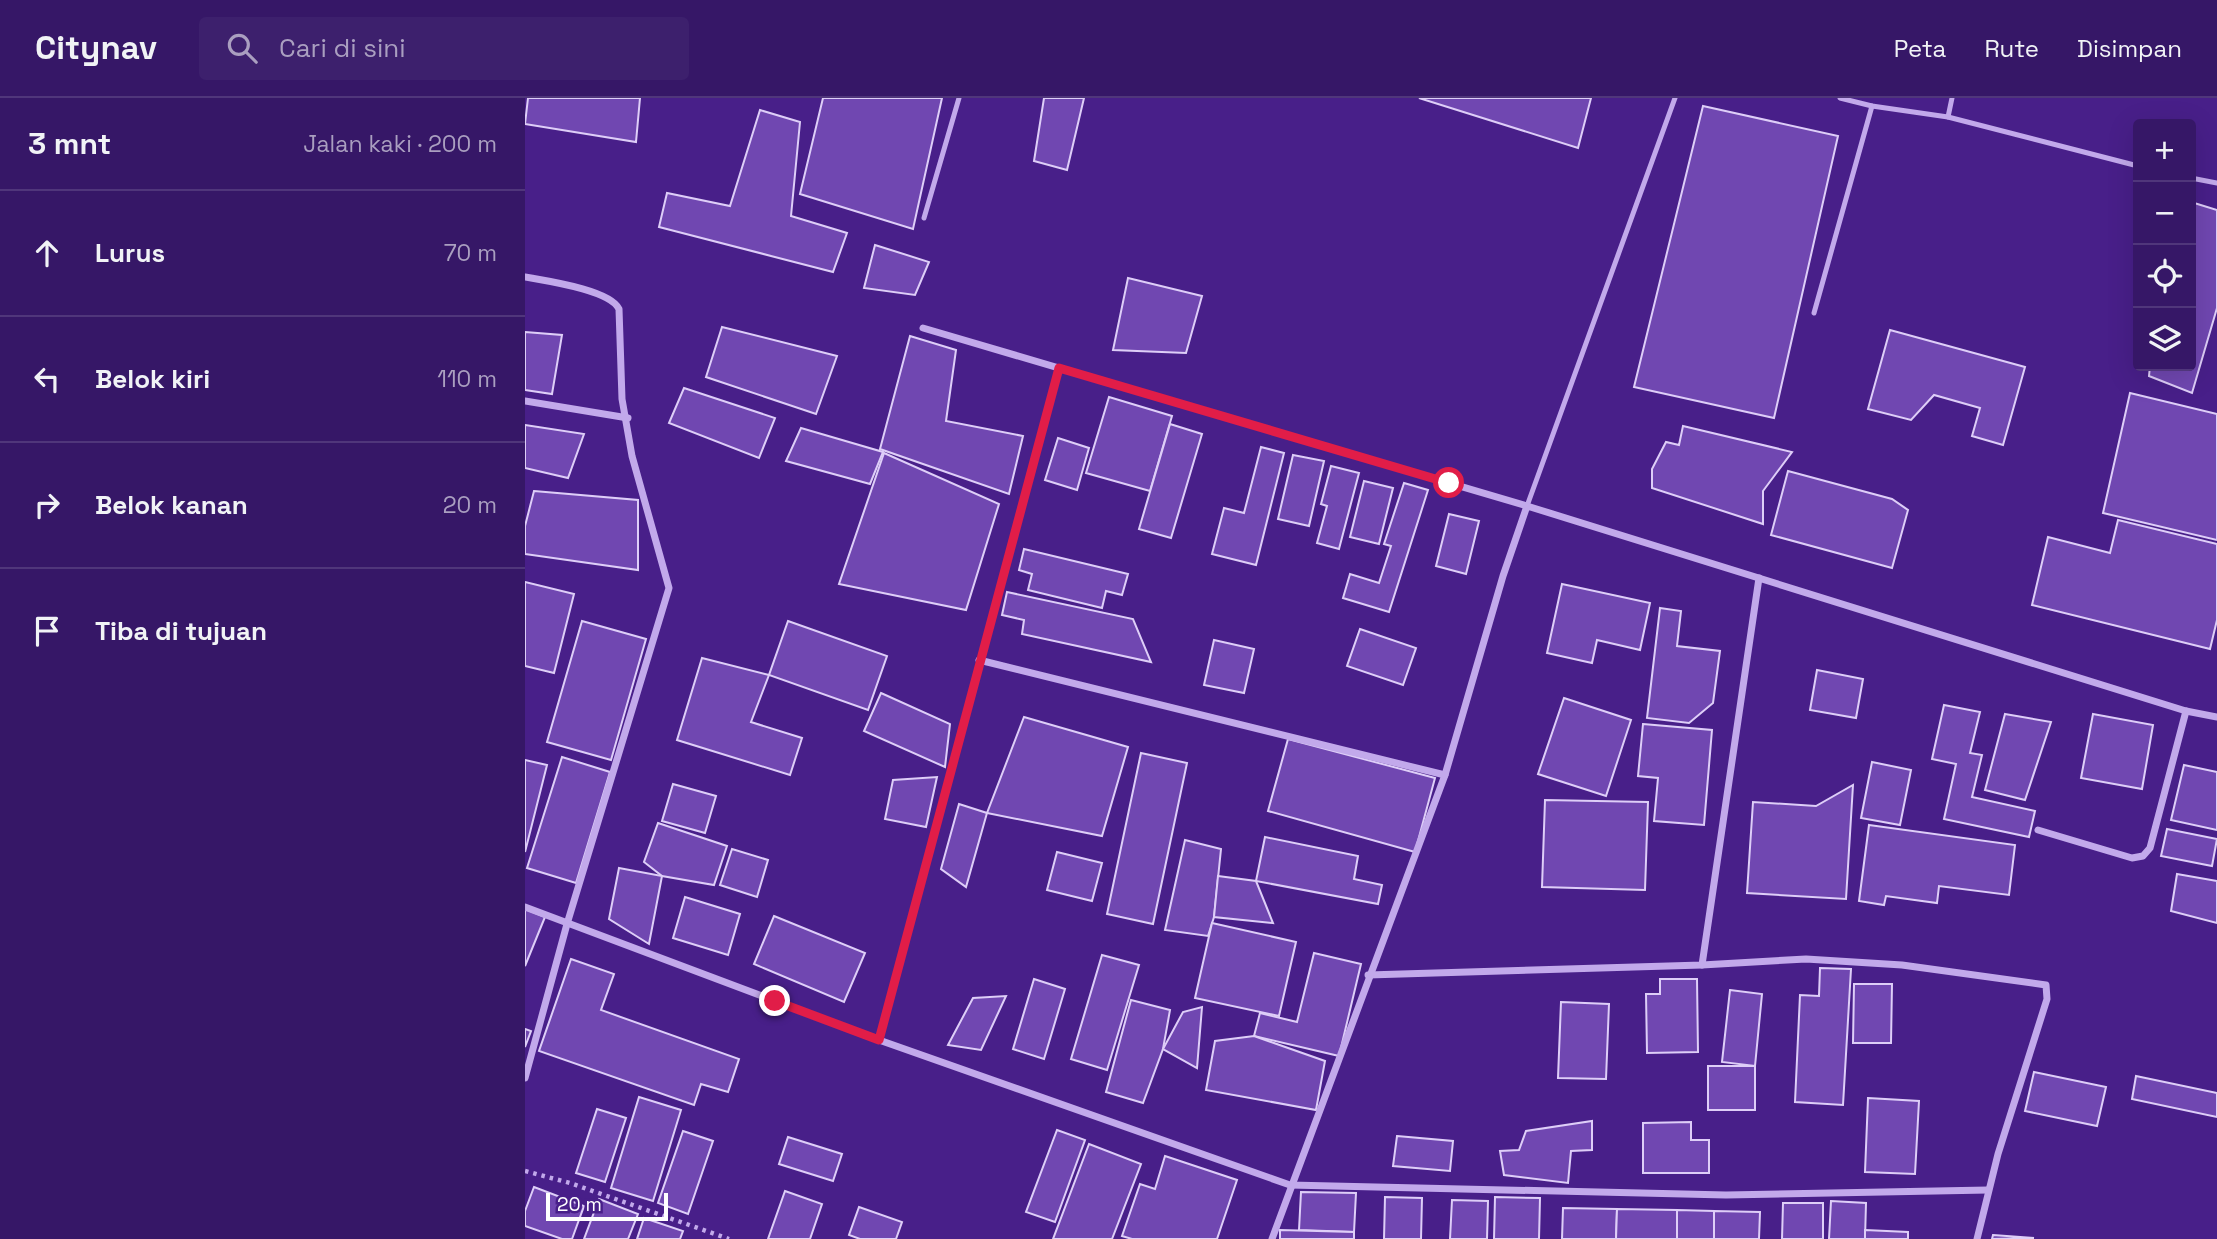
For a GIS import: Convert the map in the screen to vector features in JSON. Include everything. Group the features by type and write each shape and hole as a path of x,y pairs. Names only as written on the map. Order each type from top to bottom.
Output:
{"street":[{"path":"525,277 555,282 616,303 619,309 622,400 628,418 632,456 669,588 567,924 525,1077"},
{"path":"923,328 1527,506 2186,711 2217,717"},
{"path":"879,1040 1059,368"},
{"path":"525,401 628,418"},
{"path":"1272,1239 1368,975 1445,775 1503,576 1527,506"},
{"path":"1702,965 1759,578"},
{"path":"979,660 1445,775"},
{"path":"2038,830 2132,858 2143,856 2150,848 2186,711"},
{"path":"525,906 879,1040 1290,1185 1726,1195 1988,1190"},
{"path":"1368,975 1702,965 1806,959 1854,961 2046,985 2047,999 1988,1190 1977,1239"}],"lane":[{"path":"924,218 959,98"},
{"path":"1527,506 1675,98"},
{"path":"1840,98 1872,106 1948,117 2133,165"},
{"path":"1948,117 1951,98"},
{"path":"1814,313 1872,106"},
{"path":"2196,179 2217,183"}],"path":[{"path":"525,1171 570,1183 729,1239"}],"building":[{"path":"528,98 640,98 636,142 525,124"},
{"path":"823,98 942,98 913,229 800,194"},
{"path":"1044,98 1084,98 1067,170 1034,161"},
{"path":"1419,98 1591,98 1578,148"},
{"path":"1703,106 1838,136 1774,418 1634,387"},
{"path":"760,110 800,122 791,216 847,233 833,272 659,227 667,193 730,206"},
{"path":"2196,204 2217,210 2217,308 2192,393 2149,376 2150,371 2196,371"},
{"path":"875,245 929,262 915,295 864,288"},
{"path":"1128,278 1202,296 1186,353 1113,350"},
{"path":"722,327 837,356 816,414 706,377"},
{"path":"1890,330 2025,367 2003,445 1972,436 1980,408 1934,395 1911,420 1868,409"},
{"path":"525,332 562,335 552,394 525,390"},
{"path":"910,336 956,350 946,421 1023,436 1009,494 880,449"},
{"path":"684,388 775,418 759,458 669,423"},
{"path":"2130,393 2217,414 2217,540 2103,513"},
{"path":"1109,397 1172,416 1150,491 1086,473"},
{"path":"1170,424 1202,434 1171,538 1139,529"},
{"path":"525,425 584,434 568,478 525,468"},
{"path":"1683,426 1792,452 1763,491 1763,524 1652,488 1652,469 1666,442 1679,445"},
{"path":"801,428 883,452 870,484 786,461"},
{"path":"1058,438 1089,448 1077,490 1045,480"},
{"path":"1261,447 1284,453 1256,565 1212,554 1224,508 1244,513"},
{"path":"884,453 999,504 966,610 839,584"},
{"path":"1293,455 1324,461 1309,526 1278,519"},
{"path":"1331,466 1359,473 1339,549 1317,543 1327,506 1321,504"},
{"path":"1788,471 1892,499 1908,510 1892,568 1771,535"},
{"path":"1364,481 1393,488 1379,544 1350,537"},
{"path":"1404,483 1428,490 1389,612 1343,598 1350,574 1379,583 1391,546 1384,544"},
{"path":"534,491 638,500 638,570 525,554 525,526"},
{"path":"1449,514 1479,521 1466,574 1436,566"},
{"path":"2118,520 2217,544 2217,620 2210,649 2032,605 2048,537 2110,553"},
{"path":"1024,549 1128,574 1122,595 1106,591 1102,608 1028,590 1032,574 1019,570"},
{"path":"525,582 574,594 554,673 525,666"},
{"path":"1562,584 1650,603 1640,650 1597,640 1592,663 1547,653"},
{"path":"1007,592 1133,619 1151,662 1022,634 1024,620 1002,615"},
{"path":"1660,608 1681,611 1677,646 1720,651 1713,703 1689,723 1647,718"},
{"path":"582,621 646,639 611,760 547,742"},
{"path":"788,621 887,656 868,710 769,675"},
{"path":"1360,629 1416,648 1403,685 1347,666"},
{"path":"1214,640 1254,649 1244,693 1204,685"},
{"path":"702,658 769,675 751,722 802,738 790,775 677,740"},
{"path":"1817,670 1863,679 1856,718 1810,710"},
{"path":"881,693 950,724 945,767 864,731"},
{"path":"1564,698 1631,720 1606,796 1538,774"},
{"path":"1944,705 1980,712 1970,753 1982,755 1972,797 2035,811 2029,837 1944,819 1956,764 1932,759"},
{"path":"2005,714 2051,722 2025,800 1985,790"},
{"path":"2093,714 2153,725 2142,789 2081,778"},
{"path":"1024,717 1128,747 1102,836 987,813"},
{"path":"1643,724 1712,730 1704,825 1654,821 1658,778 1638,776"},
{"path":"1288,739 1435,778 1415,852 1268,811"},
{"path":"1141,753 1187,763 1153,924 1107,914"},
{"path":"562,757 610,772 576,883 527,868"},
{"path":"525,760 547,765 525,852"},
{"path":"1872,762 1911,770 1900,825 1861,818"},
{"path":"2184,765 2217,772 2217,830 2171,820"},
{"path":"937,777 926,827 885,819 893,780"},
{"path":"673,784 716,796 705,833 662,821"},
{"path":"1853,785 1846,899 1747,893 1753,802 1816,806"},
{"path":"1545,800 1648,802 1645,890 1542,887"},
{"path":"959,804 987,813 966,887 941,869"},
{"path":"658,823 727,846 714,885 662,876 644,862"},
{"path":"1869,825 2015,845 2009,895 1939,886 1937,903 1886,896 1884,905 1859,901"},
{"path":"2167,829 2217,839 2212,866 2161,856"},
{"path":"1265,837 1358,856 1354,879 1382,885 1378,904 1256,881"},
{"path":"1185,840 1221,849 1214,917 1208,936 1165,930"},
{"path":"732,849 768,860 757,897 720,885"},
{"path":"1057,852 1102,863 1092,901 1047,890"},
{"path":"619,868 662,876 649,944 609,919"},
{"path":"2177,874 2217,881 2217,923 2171,911"},
{"path":"1218,876 1256,881 1273,923 1214,917"},
{"path":"685,897 740,914 728,955 673,938"},
{"path":"525,909 545,917 525,966"},
{"path":"774,916 865,953 844,1002 754,964"},
{"path":"1212,923 1296,942 1279,1016 1195,998"},
{"path":"1314,953 1361,964 1339,1056 1254,1036 1260,1013 1297,1022"},
{"path":"1102,955 1139,965 1107,1070 1071,1059"},
{"path":"571,959 614,974 601,1010 739,1059 728,1092 701,1084 694,1105 539,1051"},
{"path":"1820,968 1851,969 1843,1105 1795,1102 1800,995 1819,996"},
{"path":"1034,979 1065,989 1044,1059 1013,1049"},
{"path":"1660,979 1697,979 1698,1052 1647,1053 1646,994 1660,994"},
{"path":"1854,984 1892,984 1891,1043 1853,1043"},
{"path":"1730,990 1762,994 1755,1066 1722,1062"},
{"path":"1006,996 981,1050 948,1045 973,998"},
{"path":"1131,1000 1170,1010 1163,1049 1143,1103 1106,1092"},
{"path":"1561,1002 1609,1004 1606,1079 1558,1078"},
{"path":"1202,1007 1197,1068 1163,1049 1183,1012"},
{"path":"525,1029 531,1031 525,1047"},
{"path":"1254,1036 1325,1061 1316,1110 1206,1090 1215,1041"},
{"path":"1708,1066 1755,1066 1755,1110 1708,1110"},
{"path":"2034,1072 2106,1087 2097,1126 2025,1111"},
{"path":"2136,1076 2217,1093 2217,1117 2132,1099"},
{"path":"639,1097 681,1110 653,1201 611,1188"},
{"path":"1868,1098 1919,1101 1915,1174 1865,1172"},
{"path":"597,1109 626,1118 605,1182 576,1173"},
{"path":"1592,1121 1592,1150 1571,1151 1568,1183 1504,1175 1500,1151 1519,1150 1526,1131"},
{"path":"1691,1122 1691,1140 1709,1140 1709,1173 1643,1173 1643,1123"},
{"path":"1057,1130 1085,1140 1055,1222 1026,1212"},
{"path":"683,1131 713,1141 688,1214 658,1203"},
{"path":"1397,1136 1453,1141 1450,1171 1393,1166"},
{"path":"788,1137 842,1154 833,1181 779,1164"},
{"path":"1089,1144 1141,1164 1112,1239 1053,1239"},
{"path":"1165,1156 1237,1180 1217,1239 1132,1239 1122,1236 1140,1184 1155,1189"},
{"path":"534,1187 584,1206 572,1239 562,1239 525,1226 525,1211"},
{"path":"785,1191 822,1204 810,1239 768,1239"},
{"path":"1301,1192 1356,1193 1354,1232 1299,1230"},
{"path":"1385,1197 1422,1198 1421,1239 1384,1239"},
{"path":"1495,1197 1540,1198 1539,1239 1494,1239"},
{"path":"599,1199 638,1214 628,1239 584,1239"},
{"path":"1452,1200 1488,1201 1487,1239 1450,1239"},
{"path":"1831,1201 1866,1203 1865,1239 1829,1239"},
{"path":"1783,1203 1823,1203 1823,1239 1782,1239"},
{"path":"859,1207 902,1222 896,1239 860,1239 849,1235"},
{"path":"1563,1208 1617,1209 1616,1239 1562,1239"},
{"path":"1617,1209 1677,1210 1677,1239 1616,1239"},
{"path":"1677,1210 1714,1211 1714,1239 1677,1239"},
{"path":"1714,1211 1760,1212 1759,1239 1714,1239"},
{"path":"644,1218 683,1231 680,1239 637,1239"},
{"path":"1280,1230 1354,1232 1354,1239 1280,1239"},
{"path":"1865,1230 1908,1232 1908,1239 1865,1239"},
{"path":"1993,1235 2034,1238 1992,1239"}],"route":[{"path":"775,1001 879,1040 1059,368 1449,483"}]}
